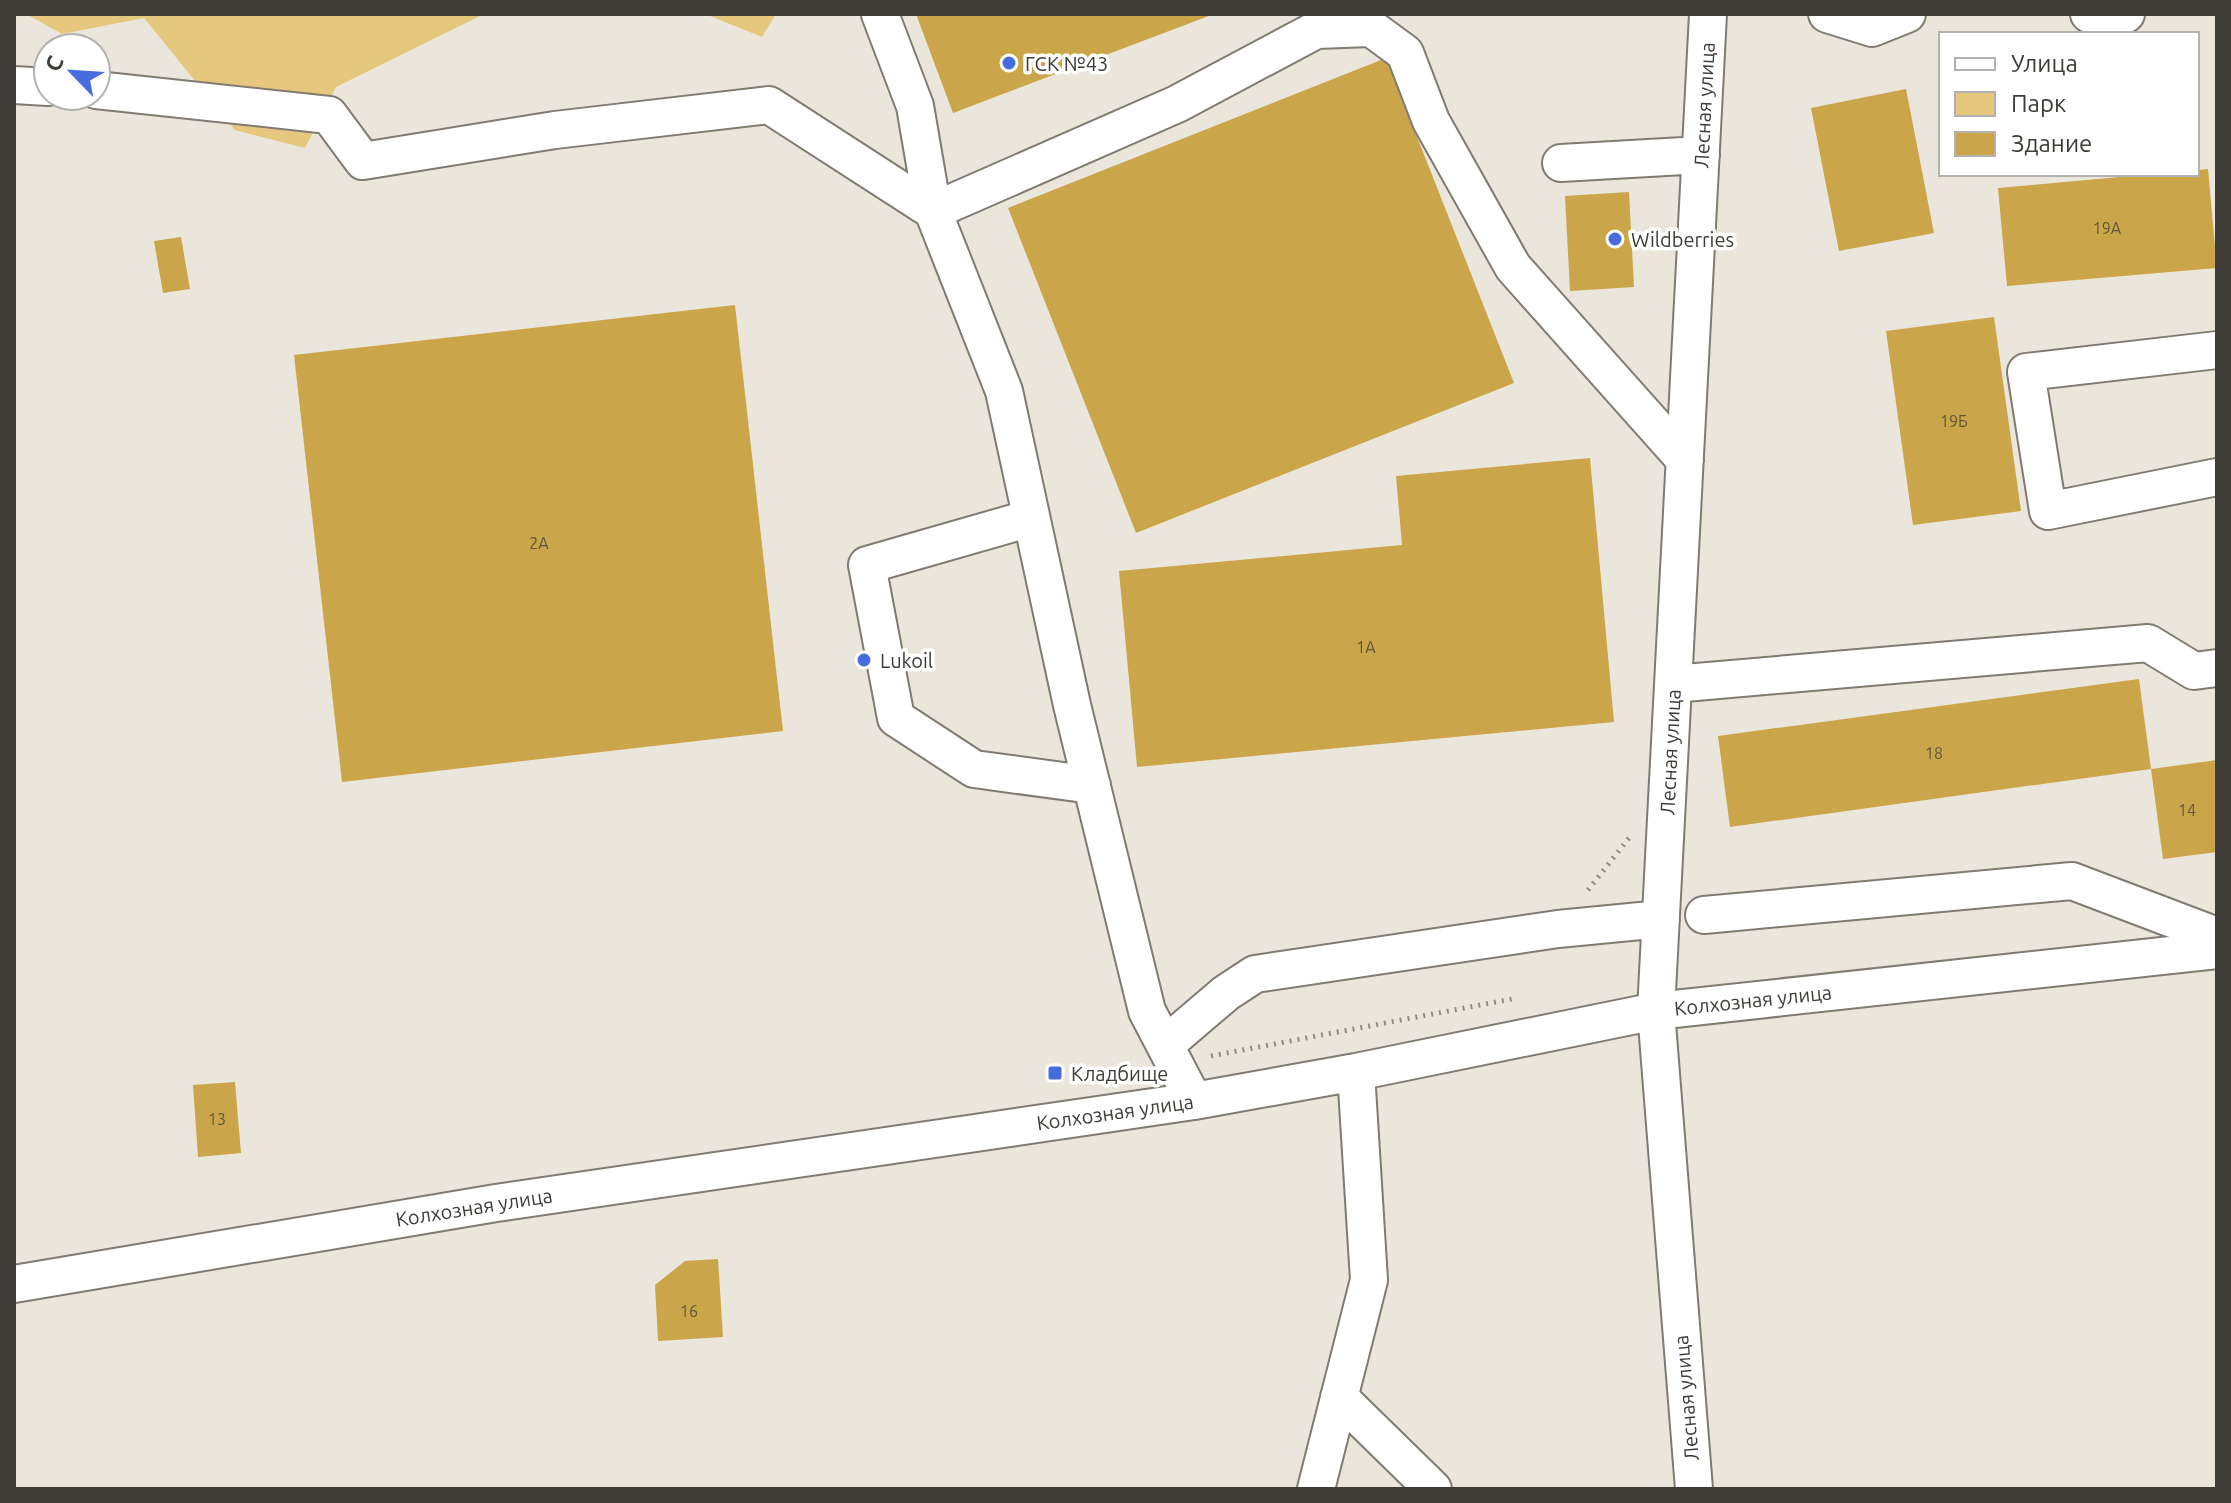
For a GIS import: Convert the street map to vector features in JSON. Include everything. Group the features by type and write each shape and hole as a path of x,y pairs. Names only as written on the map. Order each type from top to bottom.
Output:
{"street":[{"path":"880,14 915,106 933,211 1004,391 1092,785 1147,1011 1194,1101"},
{"name":"Лесная улица","path":"1694,1489 1656,1011 1708,14"},
{"path":"1827,14 1872,28 1907,14"},
{"path":"2089,14 2101,17 2126,14"},
{"path":"933,211 1177,104 1302,22 1372,21 1405,53 1431,121 1513,267 1685,460"},
{"path":"112,92 329,115 363,161 555,130 769,105 933,211"},
{"path":"1561,163 1701,155"},
{"path":"2217,350 2026,372 2048,511 2217,477"},
{"path":"1031,518 867,565 896,718 974,769 1092,785"},
{"path":"1673,684 2148,643 2194,671 2217,668"},
{"path":"1704,915 2072,881 2217,936"},
{"path":"1170,1054 1226,977 1255,974 1324,956 1427,942 1661,919"},
{"name":"Колхозная улица","path":"14,1284 496,1203 1194,1101 1356,1072 1656,1011 2217,950"},
{"path":"1316,1489 1369,1280 1356,1072"},
{"path":"1339,1397 1433,1489"}],"path":[{"path":"1538,929 1634,831"},
{"path":"1170,1054 1520,998"}],"green space":[{"path":"26,14 484,14 336,87 305,148 235,130 144,18 58,32"},
{"path":"705,14 776,14 762,37"}],"building":[{"name":"ГСК №43","path":"916,14 1214,14 953,113"},
{"path":"1386,58 1514,383 1136,533 1008,208"},
{"path":"1906,89 1934,233 1839,251 1811,108"},
{"path":"2208,169 2217,268 2007,286 1998,188 2130,176 2199,176 2199,170"},
{"path":"1629,192 1634,287 1570,291 1565,196"},
{"path":"181,237 190,289 163,293 154,241"},
{"path":"735,305 783,731 342,782 294,355"},
{"path":"1994,317 2021,511 1913,525 1886,331"},
{"path":"1590,458 1614,722 1137,767 1119,571 1402,545 1396,476"},
{"path":"2139,679 2151,769 1730,827 1718,736"},
{"path":"2217,760 2217,852 2163,859 2151,769"},
{"path":"235,1082 241,1153 198,1157 193,1085"},
{"path":"718,1259 723,1337 658,1341 655,1285 685,1261"}],"place":[{"name":"ГСК №43","path":"1009,63"},
{"name":"Wildberries","path":"1615,239"},
{"name":"Lukoil","path":"864,660"},
{"name":"Кладбище","path":"1055,1073"}]}
